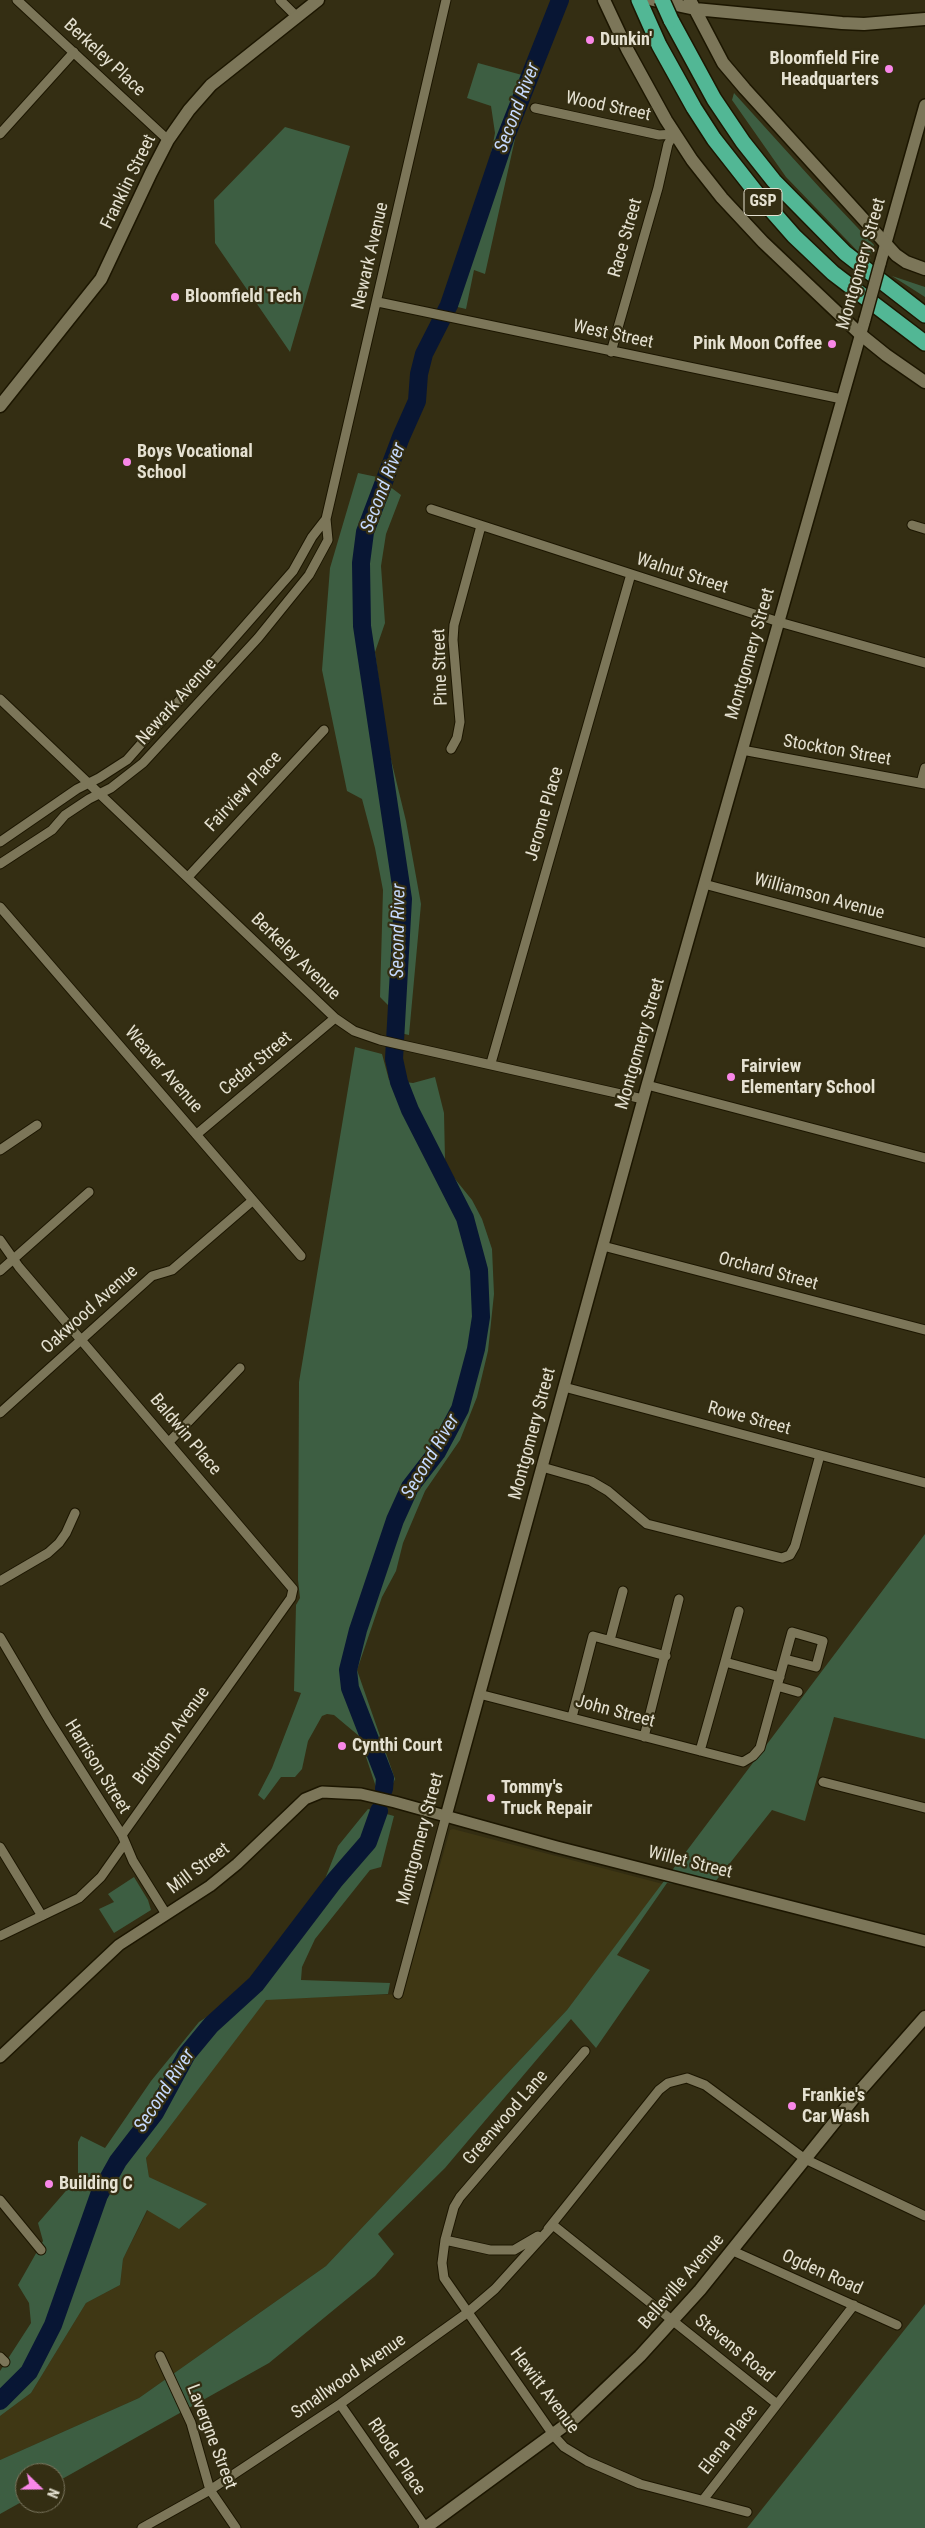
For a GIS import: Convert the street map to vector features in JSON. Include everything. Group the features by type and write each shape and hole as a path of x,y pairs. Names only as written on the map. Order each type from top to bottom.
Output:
{"highway":[{"name":"GSP","path":"639,0 648,21 699,116 741,175 770,210 847,285 925,343"},
{"name":"GSP","path":"662,0 714,99 743,142 774,181 845,253 925,315"}],"main road":[{"name":"Franklin Street","path":"0,406 55,340 100,279 168,140 189,110 211,85 318,0"},
{"path":"604,0 628,52 674,134 703,174 742,220 860,334 925,382"},
{"path":"653,0 693,3 853,24 925,19"},
{"path":"693,3 723,63 737,81 901,259 925,268"},
{"name":"Belleville Avenue","path":"425,2528 554,2436 606,2389 674,2321 733,2251 858,2093 925,2017"}],"street":[{"name":"Berkeley Place","path":"17,0 168,140"},
{"path":"280,0 297,17"},
{"name":"Newark Avenue","path":"0,864 52,830 65,815 111,788 143,763 258,638 309,575 328,540 326,519 378,302 446,0"},
{"path":"0,133 74,52"},
{"name":"Montgomery Street","path":"398,1994 647,1085 880,264 923,120 925,105"},
{"name":"Wood Street","path":"536,108 659,134 674,134"},
{"name":"Race Street","path":"611,352 658,188 668,144 674,134"},
{"name":"West Street","path":"378,302 842,399"},
{"name":"Walnut Street","path":"431,510 779,622 925,663"},
{"name":"Newark Avenue","path":"0,842 77,788 88,784 127,760 293,571 312,537 326,519"},
{"name":"Pine Street","path":"451,749 457,738 460,722 453,640 454,625 481,526"},
{"path":"912,526 925,529"},
{"name":"Jerome Place","path":"491,1063 630,574"},
{"name":"Berkeley Avenue","path":"0,699 335,1018 354,1031 406,1046 491,1063 644,1099"},
{"name":"Fairview Place","path":"188,877 324,730"},
{"name":"Stockton Street","path":"742,750 923,784"},
{"path":"923,784 925,768"},
{"name":"Williamson Avenue","path":"704,884 925,943"},
{"name":"Weaver Avenue","path":"0,907 301,1256"},
{"name":"Cedar Street","path":"197,1134 335,1018"},
{"path":"647,1085 925,1158"},
{"path":"0,1150 37,1126"},
{"path":"0,1271 90,1192"},
{"name":"Oakwood Avenue","path":"0,1413 152,1276 172,1270 252,1201"},
{"name":"Baldwin Place","path":"0,1240 13,1260 293,1589 291,1598 250,1656"},
{"name":"Orchard Street","path":"603,1246 925,1330"},
{"path":"169,1442 240,1368"},
{"name":"Rowe Street","path":"564,1387 925,1483"},
{"path":"542,1467 591,1481 608,1491 647,1524 782,1558 790,1555 795,1546 820,1455"},
{"path":"0,1581 48,1552 59,1543 75,1513"},
{"path":"610,1640 623,1591"},
{"path":"644,1737 679,1599"},
{"path":"700,1751 739,1611"},
{"path":"778,1681 784,1659 792,1632 823,1641 816,1667 784,1659"},
{"path":"572,1717 594,1636 666,1656"},
{"name":"Harrison Street","path":"0,1637 123,1839 133,1861 166,1914"},
{"name":"Brighton Avenue","path":"0,1936 79,1898 92,1888 123,1839 250,1656"},
{"path":"725,1662 778,1681 798,1692"},
{"name":"John Street","path":"479,1694 743,1762 753,1756 760,1748 778,1681"},
{"path":"824,1782 925,1808"},
{"name":"Mill Street","path":"0,2057 119,1945 210,1886 237,1864 305,1799 322,1792 341,1792 395,1802 446,1816"},
{"name":"Willet Street","path":"446,1816 925,1941"},
{"path":"0,1847 42,1916"},
{"name":"Greenwood Lane","path":"454,2207 460,2196 585,2051"},
{"name":"Smallwood Avenue","path":"142,2528 210,2490 340,2404 467,2313 495,2288 553,2225 659,2090 677,2079 686,2078 705,2084 805,2159 925,2216"},
{"path":"0,2200 41,2250"},
{"name":"Hewitt Avenue","path":"454,2207 445,2240 442,2273 467,2313 554,2436 575,2455 623,2478 747,2512"},
{"name":"Smallwood Avenue","path":"445,2240 490,2250 514,2250 533,2240 553,2225"},
{"name":"Stevens Road","path":"553,2225 777,2404"},
{"name":"Ogden Road","path":"733,2251 897,2325"},
{"name":"Elena Place","path":"703,2500 854,2305"},
{"name":"Lavergne Street","path":"160,2356 191,2423 210,2490 236,2528"},
{"name":"Rhode Place","path":"340,2404 425,2528"}],"shaded area":[{"path":"453,1829 663,1884 567,2010 326,2266 139,2398 0,2460 0,2416 31,2393 86,2303 120,2285 123,2259 148,2210 206,2204 149,2177 146,2158 266,1999 403,1994 450,1830"}],"green space":[{"path":"478,63 522,75 517,130 485,274 474,270 466,309 449,305 478,221 495,133 491,106 467,98"},
{"path":"734,93 874,245 869,263 786,177 732,100"},
{"path":"285,127 350,146 290,352 215,243 214,200"},
{"path":"892,276 925,287 925,297"},
{"path":"358,473 377,477 401,495 386,534 381,566 385,623 375,652 387,743 406,821 421,904 409,1035 387,1030 389,1006 380,997 383,890 375,848 362,799 347,791 322,670 330,568"},
{"path":"355,1047 382,1054 389,1080 413,1083 435,1077 444,1113 445,1160 451,1174 472,1200 482,1219 492,1249 494,1294 488,1351 477,1397 460,1440 425,1491 403,1543 396,1571 382,1597 357,1670 395,1779 390,1790 376,1787 359,1736 334,1715 327,1714 322,1716 308,1741 302,1769 295,1777 281,1777 264,1800 258,1795 272,1768 301,1693 294,1691 296,1605 300,1598 298,1580 299,1382"},
{"path":"925,1534 925,1739 834,1717 805,1821 772,1810 711,1887 667,1883 617,1955 650,1970 596,2048 571,2019 445,2168 378,2234 394,2254 375,2276 269,2363 65,2477 65,2463 15,2463 15,2506 0,2514 0,2460 139,2398 326,2266 567,2010"},
{"path":"368,1809 394,1816 381,1867 370,1870 315,1939 302,1967 301,1980 390,1983 388,1994 266,2000 146,2158 149,2177 207,2204 179,2229 147,2210 123,2259 120,2285 86,2303 31,2393 0,2416 0,2371 31,2323 29,2303 18,2285 43,2241 38,2223 78,2177 78,2142 81,2136 105,2148 151,2081 199,2022 220,2008 257,1971 284,1937 325,1879 338,1846"},
{"path":"134,1877 148,1900 151,1910 114,1933 99,1909 114,1902 108,1894"},
{"path":"925,2304 925,2528 747,2528"}],"waterway":[{"name":"Second River","path":"384,1789 385,1778 350,1688 348,1670 358,1630 395,1520 410,1487 437,1452 460,1409 476,1349 481,1317 479,1270 465,1218 410,1110 399,1082 394,1059 403,899 362,626 361,563 365,532 401,437 417,401 419,374 424,354 449,305 505,139 560,0"},
{"name":"Second River","path":"0,2401 29,2372 53,2325 99,2195 118,2161 155,2113 187,2054 211,2025 256,1984 335,1880 368,1842 379,1811"}],"place":[{"name":"Dunkin'","path":"590,40"},
{"name":"Bloomfield Fire Headquarters","path":"889,69"},
{"name":"Bloomfield Tech","path":"175,297"},
{"name":"Pink Moon Coffee","path":"832,344"},
{"name":"Boys Vocational School","path":"127,462"},
{"name":"Fairview Elementary School","path":"731,1077"},
{"name":"Cynthi Court","path":"342,1746"},
{"name":"Tommy's Truck Repair","path":"491,1798"},
{"name":"Frankie's Car Wash","path":"792,2106"},
{"name":"Building C","path":"49,2184"}]}
